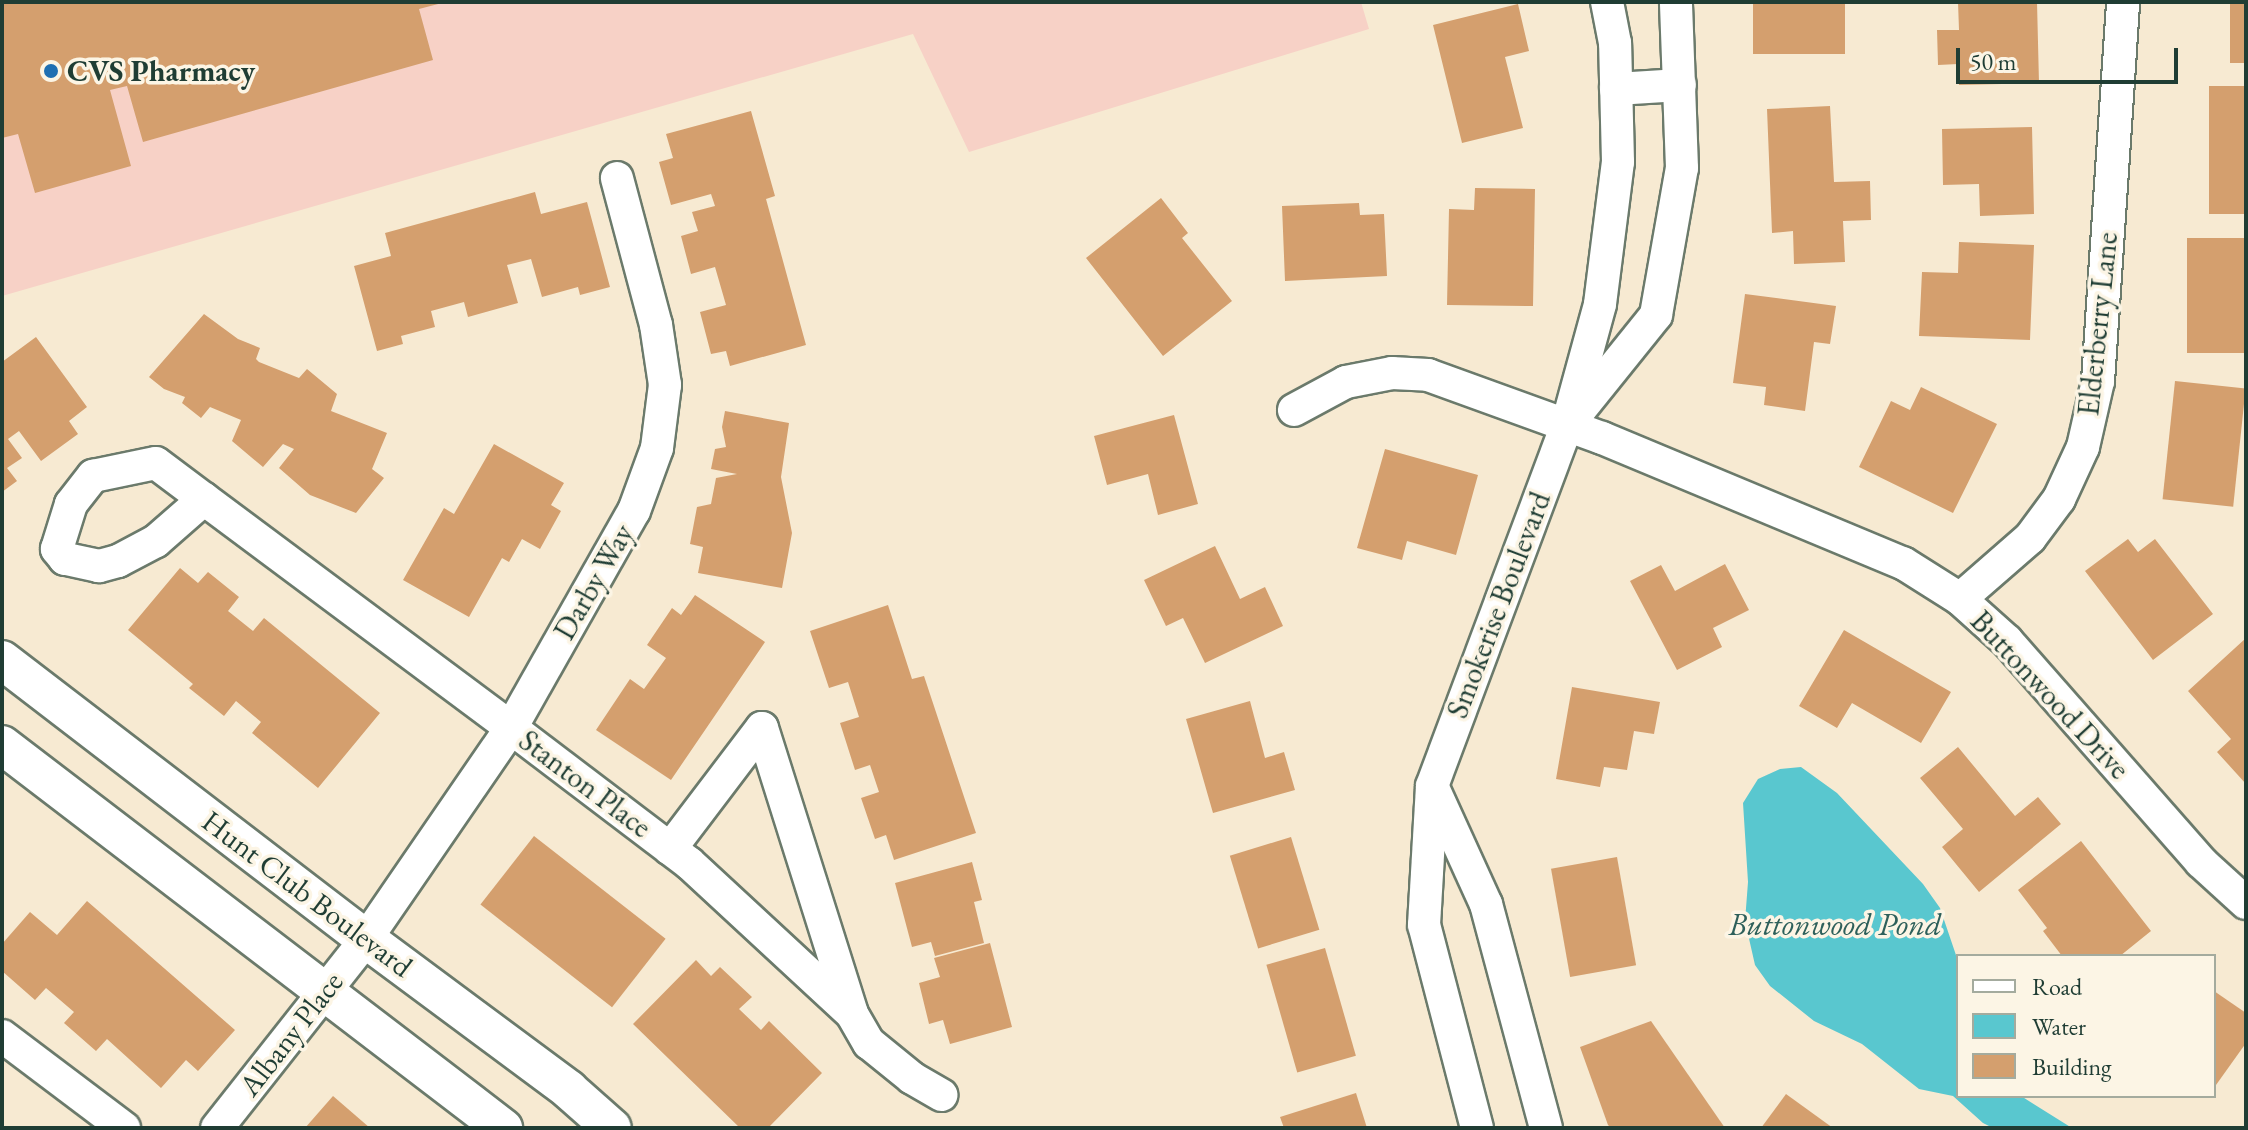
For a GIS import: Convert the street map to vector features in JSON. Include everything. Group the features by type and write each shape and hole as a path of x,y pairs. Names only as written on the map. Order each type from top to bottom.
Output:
{"street":[{"name":"Smokerise Boulevard","path":"1477,1128 1424,925 1432,786 1567,425 1600,304 1618,162 1615,43 1607,2"},
{"name":"Smokerise Boulevard","path":"1567,425 1656,315 1682,168 1676,2"},
{"name":"Elderberry Lane","path":"1960,599 2030,538 2059,499 2083,447 2098,381 2123,2"},
{"path":"1616,89 1680,85"},
{"name":"Darby Way","path":"366,939 511,728 634,511 657,448 665,385 656,325 617,178"},
{"name":"Buttonwood Drive","path":"1294,410 1346,382 1392,373 1428,375 1602,438 1903,563 1960,599 2007,641 2201,862 2246,903"},
{"name":"Stanton Place","path":"204,499 670,849 852,1014 869,1043 912,1078 941,1095"},
{"name":"Hunt Club Boulevard","path":"2,660 569,1090 612,1128"},
{"path":"670,849 762,728 852,1014"},
{"path":"2,745 323,994 503,1128"},
{"path":"1432,786 1486,904 1546,1128"},
{"name":"Albany Place","path":"217,1128 366,939"},
{"path":"2,1036 124,1128"}],"shaded area":[{"path":"2,2 1361,2 1369,29 969,152 913,34 2,296"}],"water":[{"name":"Buttonwood Pond","path":"1801,767 1837,793 1923,884 1940,908 1956,955 1956,1098 2024,1098 2072,1128 1993,1128 1953,1096 1919,1089 1862,1044 1814,1021 1770,986 1755,965 1745,921 1748,882 1743,803 1758,779 1780,769"}],"building":[{"path":"2,2 442,3 419,9 433,60 143,142 127,86 110,90 131,166 35,193 18,134 2,138"},
{"path":"1753,2 1845,2 1845,54 1753,54"},
{"path":"1958,2 2037,2 2039,83 1959,85 1958,64 1938,65 1937,30 1959,30"},
{"path":"2230,2 2246,2 2246,63 2230,63"},
{"path":"1518,4 1529,51 1505,57 1523,128 1462,143 1433,25"},
{"path":"2209,86 2246,86 2246,214 2209,214"},
{"path":"1830,106 1834,182 1870,181 1871,220 1843,221 1845,262 1794,264 1793,231 1772,233 1767,109"},
{"path":"751,111 775,196 766,199 806,345 730,366 726,351 711,354 700,312 726,305 715,267 691,274 681,236 698,231 692,212 715,206 711,194 671,205 659,162 673,158 666,134"},
{"path":"2032,127 2034,214 1980,216 1979,184 1943,185 1942,129"},
{"path":"1475,188 1535,189 1533,306 1447,305 1449,209 1474,210"},
{"path":"535,192 541,214 587,202 610,287 580,295 578,287 542,297 531,259 507,265 518,303 468,317 464,302 431,311 435,327 401,336 403,344 377,351 354,266 391,256 385,233"},
{"path":"1161,198 1188,233 1182,238 1232,301 1163,356 1086,258"},
{"path":"1359,203 1360,215 1384,214 1387,276 1285,281 1282,206"},
{"path":"2187,238 2246,238 2246,353 2187,353"},
{"path":"1959,242 2034,245 2030,340 1919,336 1922,272 1958,273"},
{"path":"1745,294 1836,306 1830,344 1814,342 1805,411 1764,405 1766,387 1733,383"},
{"path":"204,314 238,339 260,348 256,359 259,362 299,378 307,369 337,394 331,411 387,433 372,469 384,478 356,513 310,495 279,468 294,449 283,444 263,467 232,441 241,420 210,407 201,418 182,403 185,397 164,389 149,377"},
{"path":"36,337 87,407 69,421 78,434 41,461 19,431 8,439 22,458 7,468 17,481 2,492 2,362"},
{"path":"2175,381 2246,388 2233,507 2163,499"},
{"path":"1921,387 1997,424 1953,513 1859,467 1891,401 1910,410"},
{"path":"725,411 789,423 781,477 792,533 782,588 698,573 703,547 690,544 697,507 711,504 716,478 737,474 711,469 715,449 726,447 722,427"},
{"path":"1174,415 1198,504 1158,515 1148,474 1107,485 1094,436"},
{"path":"494,444 564,483 551,505 561,511 540,549 522,539 509,562 502,558 469,617 403,580 444,508 454,514"},
{"path":"1385,449 1478,475 1456,555 1407,541 1402,560 1357,548"},
{"path":"2128,539 2138,552 2155,539 2213,614 2153,660 2085,571"},
{"path":"1215,546 1240,599 1265,587 1283,626 1205,663 1183,618 1166,626 1144,580"},
{"path":"1725,564 1749,610 1713,628 1722,647 1677,670 1630,581 1661,565 1675,591"},
{"path":"180,568 198,583 208,572 239,597 228,611 253,631 264,618 380,713 318,788 252,733 261,722 236,701 224,716 189,688 193,684 128,630"},
{"path":"695,595 765,642 671,780 596,730 630,679 644,689 666,658 647,645 672,608 681,615"},
{"path":"888,605 912,679 924,676 976,833 894,860 886,835 875,839 861,798 879,792 870,765 855,770 840,723 859,717 848,682 829,688 810,631"},
{"path":"1844,630 1951,692 1921,743 1852,703 1837,728 1799,706"},
{"path":"2246,638 2246,784 2217,752 2231,739 2188,691"},
{"path":"1572,687 1660,702 1654,734 1634,731 1627,770 1604,767 1600,787 1556,779"},
{"path":"1250,701 1265,758 1284,752 1295,790 1213,813 1186,719"},
{"path":"1958,747 2015,816 2038,797 2061,824 1979,892 1942,847 1963,829 1920,778"},
{"path":"534,836 666,939 612,1007 480,905"},
{"path":"1291,837 1319,930 1258,948 1230,856"},
{"path":"2081,841 2151,931 2122,954 2060,954 2043,931 2047,928 2018,890"},
{"path":"1617,857 1636,965 1570,977 1551,869"},
{"path":"972,862 982,900 974,902 984,943 935,956 931,942 912,947 895,883"},
{"path":"87,901 235,1030 198,1071 186,1060 161,1088 107,1039 96,1051 64,1023 74,1012 46,988 35,1000 2,971 2,944 30,912 57,935"},
{"path":"990,943 1012,1027 950,1044 943,1020 929,1024 919,983 940,977 934,958"},
{"path":"1325,948 1356,1056 1297,1072 1266,965"},
{"path":"696,960 711,976 720,967 752,997 739,1009 761,1030 769,1021 822,1073 768,1128 740,1128 633,1024"},
{"path":"2216,992 2246,1013 2246,1043 2216,1085"},
{"path":"1651,1021 1725,1128 1611,1128 1608,1125 1580,1047"},
{"path":"1356,1093 1367,1128 1284,1128 1280,1117"},
{"path":"1786,1094 1833,1128 1761,1128"},
{"path":"333,1096 370,1128 305,1128"}],"place":[{"name":"CVS Pharmacy","path":"51,71"}]}
